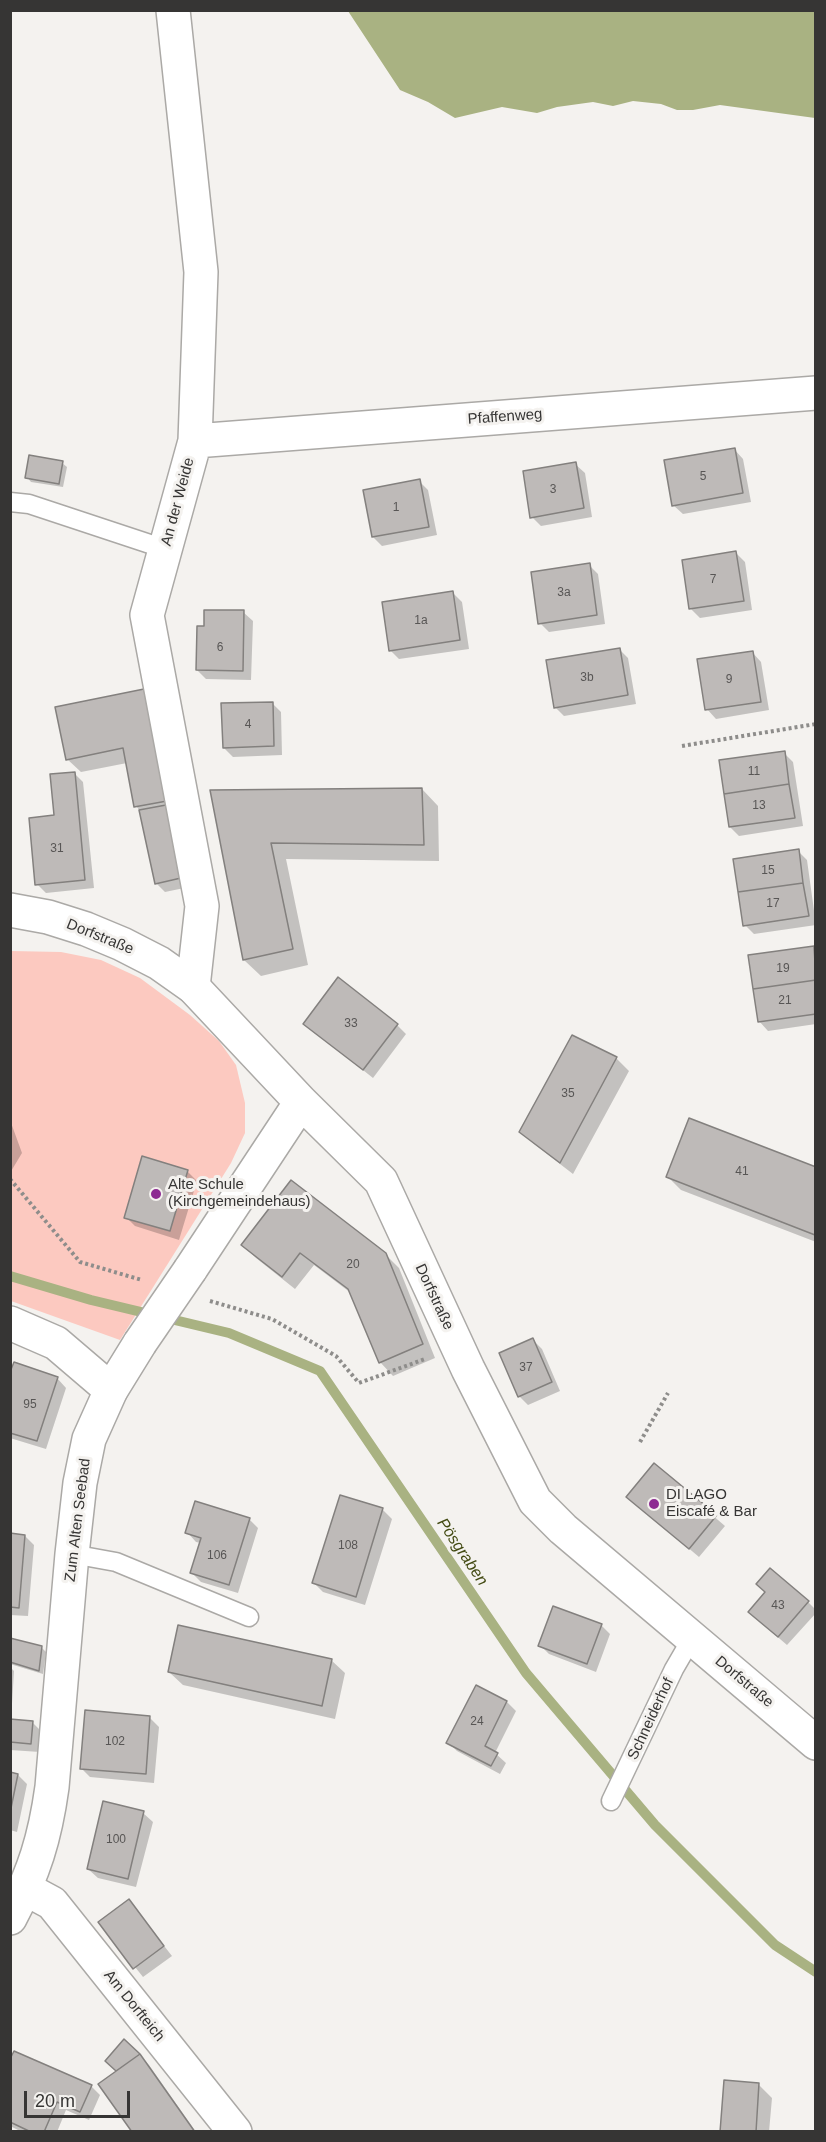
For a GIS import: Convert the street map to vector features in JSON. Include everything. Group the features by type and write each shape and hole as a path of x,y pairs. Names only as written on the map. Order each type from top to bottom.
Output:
{"street":[{"name":"An der Weide","path":"173,10 201,272 195,441 147,615 202,906 193,987"},
{"name":"Pfaffenweg","path":"195,441 816,393"},
{"name":"Dorfstraße","path":"10,910 48,917 104,936 159,963 193,987 301,1102 381,1181 457,1347 535,1501 563,1529 816,1743"},
{"name":"Zum Alten Seebad","path":"10,1918 26,1889 39,1856 47,1822 72,1554 80,1483 89,1439 111,1390 140,1343 301,1102"},
{"path":"10,1323 56,1343 111,1390"},
{"name":"Am Dorfteich","path":"26,1889 52,1903 235,2132"}],"lane":[{"path":"10,502 29,504 165,549"},
{"path":"72,1554 116,1562 249,1617"},
{"name":"Schneiderhof","path":"611,1801 674,1669 692,1638"}],"path":[{"path":"682,746 816,724"},
{"path":"10,1125 10,1139"},
{"path":"10,1179 80,1262 183,1280 272,1319 336,1356 359,1383 457,1347"},
{"path":"640,1442 668,1393"}],"shaded area":[{"path":"348,11 815,11 815,118 720,105 693,110 677,110 661,104 633,101 613,106 593,102 557,107 537,113 502,107 455,118 428,102 400,90"},
{"path":"11,951 61,952 101,960 140,978 190,1015 219,1041 236,1065 245,1103 245,1133 231,1163 120,1340 11,1301"}],"building":[{"path":"735,448 743,493 672,506 664,460"},
{"path":"29,455 63,461 59,484 25,478"},
{"path":"576,462 584,508 530,518 523,471"},
{"path":"420,479 429,527 372,537 363,490"},
{"path":"736,551 744,601 689,609 682,560"},
{"path":"590,563 597,615 538,624 531,572"},
{"path":"453,591 460,640 389,651 382,602"},
{"path":"204,610 244,610 243,671 196,670 197,626 204,626"},
{"path":"620,648 628,695 554,708 546,660"},
{"path":"753,651 761,702 705,710 697,659"},
{"path":"144,689 167,801 134,807 123,748 66,760 55,707"},
{"path":"273,702 274,746 223,748 221,703"},
{"path":"785,751 789,784 724,794 719,760"},
{"path":"75,772 85,880 35,885 29,818 54,815 50,774"},
{"path":"789,784 795,818 729,827 724,794"},
{"path":"422,788 424,845 271,843 293,949 243,960 210,790"},
{"path":"166,805 181,878 155,884 139,810"},
{"path":"799,849 803,883 738,892 733,859"},
{"path":"803,883 809,916 743,926 738,892"},
{"path":"814,946 816,980 753,989 748,955"},
{"path":"338,977 398,1024 363,1070 303,1024"},
{"path":"816,980 816,1014 758,1022 753,989"},
{"path":"572,1035 617,1057 560,1163 519,1132"},
{"path":"689,1118 816,1167 815,1235 666,1177"},
{"name":"Alte Schule (Kirchgemeindehaus)","path":"142,1156 188,1170 170,1231 124,1218"},
{"path":"291,1180 386,1253 423,1344 379,1363 348,1289 300,1253 282,1277 241,1245"},
{"path":"533,1338 552,1382 518,1397 499,1353"},
{"path":"14,1362 58,1377 37,1441 10,1433 10,1372"},
{"path":"654,1463 717,1515 689,1549 626,1497"},
{"path":"340,1495 383,1508 356,1597 312,1583"},
{"path":"195,1501 250,1518 229,1585 190,1573 201,1538 185,1533"},
{"path":"10,1533 25,1535 19,1608 10,1607"},
{"path":"770,1568 809,1601 778,1637 748,1612 765,1592 756,1584"},
{"path":"553,1606 602,1624 587,1664 538,1646"},
{"path":"178,1625 332,1659 322,1706 168,1672"},
{"path":"10,1638 42,1646 39,1671 10,1662"},
{"path":"476,1685 507,1701 485,1746 498,1753 491,1766 446,1743"},
{"path":"85,1710 150,1716 146,1774 80,1769"},
{"path":"10,1719 33,1721 31,1744 10,1742"},
{"path":"10,1772 18,1774 10,1813"},
{"path":"103,1801 144,1811 128,1879 87,1869"},
{"path":"129,1899 164,1946 133,1969 98,1922"},
{"path":"124,2039 140,2054 116,2071 105,2061"},
{"path":"14,2051 92,2085 80,2112 57,2102 44,2132 31,2132 10,2122 10,2059"},
{"path":"140,2054 195,2132 132,2132 98,2084"},
{"path":"724,2080 759,2083 756,2132 720,2132"}],"waterway":[{"name":"Pösgraben","path":"10,1276 91,1300 229,1333 320,1371 526,1673 655,1825 775,1945 816,1972"}],"place":[{"name":"Alte Schule (Kirchgemeindehaus)","path":"156,1194"},
{"name":"DI LAGO Eiscafé & Bar","path":"654,1504"}]}
